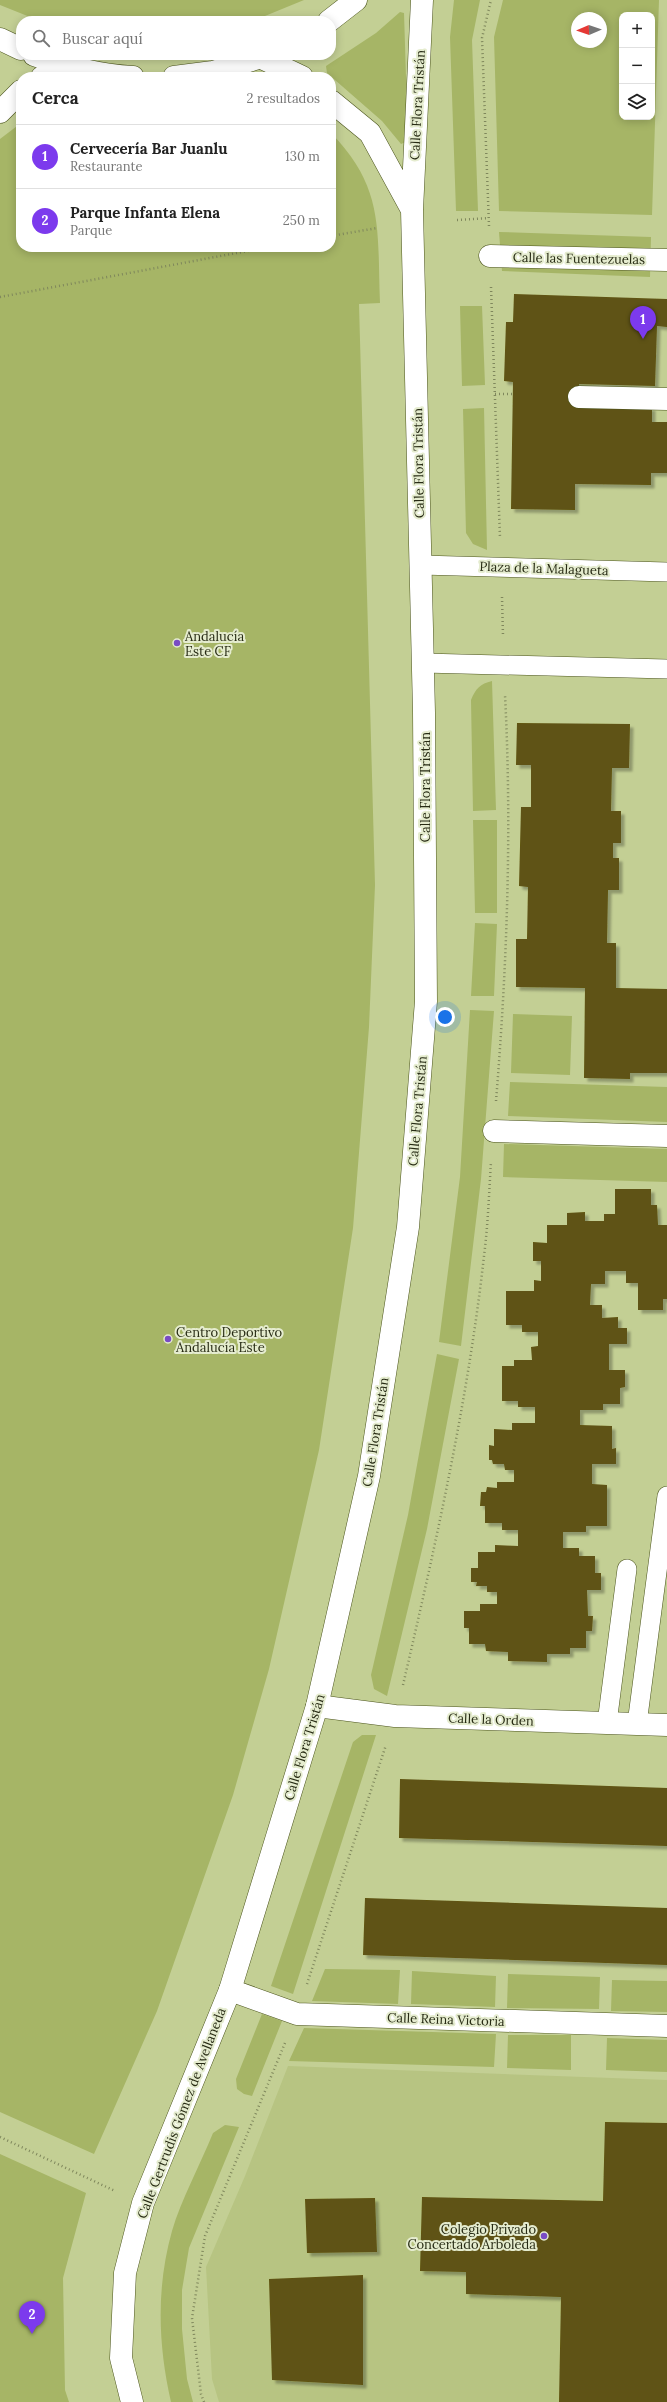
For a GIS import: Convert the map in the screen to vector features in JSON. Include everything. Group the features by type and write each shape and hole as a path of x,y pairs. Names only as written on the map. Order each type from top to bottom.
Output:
{"street":[{"path":"335,16 356,0"},
{"name":"Calle Flora Tristán","path":"230,1990 317,1706 369,1476 408,1227 426,1001 423,663 412,210 422,0"},
{"path":"0,39 16,47"},
{"path":"48,60 64,66 93,72"},
{"path":"213,72 252,60"},
{"path":"272,60 293,72"},
{"path":"52,72 64,66"},
{"path":"0,112 16,96"},
{"name":"Calle Flora Tristán","path":"336,105 370,133 412,210"},
{"name":"Calle las Fuentezuelas","path":"490,256 667,260"},
{"path":"579,397 667,399"},
{"path":"494,1131 667,1136"},
{"name":"Calle la Orden","path":"317,1706 395,1716 667,1725"},
{"name":"Calle Reina Victoria","path":"230,1990 297,2014 667,2026"},
{"name":"Calle Gertrudis Gómez de Avellaneda","path":"132,2402 121,2358 126,2273 143,2204 230,1990"}],"lane":[{"name":"Plaza de la Malagueta","path":"421,565 667,572"},
{"path":"423,663 667,669"},
{"path":"637,1724 667,1496"},
{"path":"607,1723 627,1569"}],"path":[{"path":"457,220 489,218"},
{"path":"336,235 377,228"},
{"path":"0,297 242,252"},
{"path":"495,394 513,394"},
{"path":"0,2137 143,2204"}],"shaded area":[{"path":"0,0 304,0 265,16 28,16 0,5"},
{"path":"454,0 480,0 472,40 478,211 456,211 450,37"},
{"path":"503,0 659,0 652,215 499,211 494,37"},
{"path":"400,12 404,13 408,141 401,144 382,121 336,81 336,72 327,72 326,66 376,33"},
{"name":"Centro Deportivo Andalucía Este","path":"16,127 16,252 336,252 336,139 348,153 361,173 369,192 375,212 379,254 380,303 359,304 375,885 369,1027 353,1228 319,1450 269,1669 233,1795 157,2011 94,2154 0,2112 0,139"},
{"path":"499,232 651,237 650,277 502,271"},
{"path":"460,306 482,306 485,385 462,386"},
{"path":"484,408 487,550 473,544 466,533 463,409"},
{"path":"492,681 496,810 473,811 471,700 479,687"},
{"path":"473,820 497,820 497,913 475,913"},
{"path":"475,923 497,924 494,996 471,996"},
{"path":"470,1010 494,1011 481,1179 461,1346 439,1342 460,1177"},
{"path":"513,1014 572,1016 570,1075 511,1073"},
{"path":"510,1082 667,1087 667,1122 508,1116"},
{"path":"504,1144 667,1149 667,1182 503,1177"},
{"path":"437,1354 459,1359 427,1529 387,1696 374,1689 371,1675 408,1515"},
{"path":"362,1735 376,1735 293,1994 271,1986 353,1742"},
{"path":"325,1969 400,1970 398,2004 312,2001"},
{"path":"412,1971 496,1976 495,2007 411,2004"},
{"path":"508,1974 600,1977 599,2009 507,2008"},
{"path":"612,1980 667,1981 667,2012 611,2011"},
{"path":"262,2014 282,2021 252,2096 244,2094 237,2089 236,2079"},
{"path":"304,2028 496,2034 494,2067 289,2061"},
{"path":"508,2035 571,2035 571,2070 507,2068"},
{"path":"607,2038 667,2040 667,2072 606,2070"},
{"path":"288,2066 667,2080 667,2402 219,2402 212,2379 206,2267 245,2176"},
{"path":"225,2125 239,2127 189,2248 182,2290 182,2329 187,2379 193,2402 171,2402 163,2359 161,2338 161,2295 167,2252 176,2219 213,2133"},
{"path":"0,2154 86,2193 63,2278 65,2390 69,2402 0,2402"}],"building":[{"path":"514,294 667,299 667,327 657,326 655,386 579,384 579,406 652,407 652,422 667,422 667,473 651,473 651,485 575,484 575,510 511,509 513,382 504,381 506,322 513,322"},
{"path":"517,723 630,724 629,768 612,768 611,811 621,811 621,843 613,843 613,858 619,858 619,890 608,890 607,943 616,943 616,988 667,989 667,1073 630,1073 630,1079 584,1078 585,988 516,987 516,939 527,939 528,887 519,886 521,807 531,807 531,765 516,765"},
{"path":"615,1189 651,1189 651,1205 657,1205 658,1225 667,1225 667,1299 663,1299 663,1310 638,1310 638,1283 626,1283 626,1271 605,1271 605,1284 591,1284 590,1305 602,1305 602,1318 618,1317 618,1328 627,1328 627,1344 609,1344 609,1370 625,1370 625,1387 620,1388 620,1404 603,1404 603,1410 580,1410 580,1425 612,1426 612,1449 616,1448 616,1464 592,1464 592,1484 607,1485 607,1526 586,1526 586,1532 563,1532 563,1548 579,1548 579,1556 595,1556 595,1573 601,1573 601,1590 587,1590 588,1616 593,1616 592,1631 586,1631 586,1648 570,1648 570,1654 547,1654 547,1662 508,1661 508,1652 486,1651 485,1644 469,1644 469,1628 464,1628 464,1611 480,1611 480,1604 497,1604 497,1592 487,1592 487,1586 476,1586 477,1582 471,1582 471,1568 478,1568 478,1552 495,1552 495,1545 518,1546 518,1530 502,1530 502,1523 485,1523 485,1506 480,1506 481,1492 486,1492 487,1487 497,1488 497,1482 514,1482 514,1470 505,1470 504,1464 493,1464 492,1460 489,1460 489,1445 494,1446 494,1429 512,1430 512,1423 535,1423 535,1407 518,1407 518,1401 502,1401 502,1366 514,1366 514,1360 532,1360 531,1347 538,1346 538,1332 522,1332 522,1325 506,1325 506,1291 534,1291 534,1280 541,1281 541,1261 533,1261 533,1242 547,1243 547,1225 567,1225 567,1213 585,1212 585,1221 604,1221 604,1214 615,1214"},
{"path":"400,1779 667,1788 667,1846 399,1838"},
{"path":"365,1898 667,1908 667,1965 363,1955"},
{"name":"Colegio Privado Concertado Arboleda","path":"605,2122 667,2123 667,2402 559,2402 561,2297 466,2294 466,2272 420,2271 422,2197 603,2201"},
{"path":"375,2198 377,2252 307,2253 305,2199"},
{"path":"363,2275 363,2385 272,2380 269,2279"}],"place":[{"name":"Cervecería Bar Juanlu","path":"643,339"},
{"name":"Andalucía Este CF","path":"177,643"},
{"name":"Centro Deportivo Andalucía Este","path":"168,1339"},
{"name":"Colegio Privado Concertado Arboleda","path":"544,2236"},
{"name":"Parque Infanta Elena","path":"32,2334"}]}
